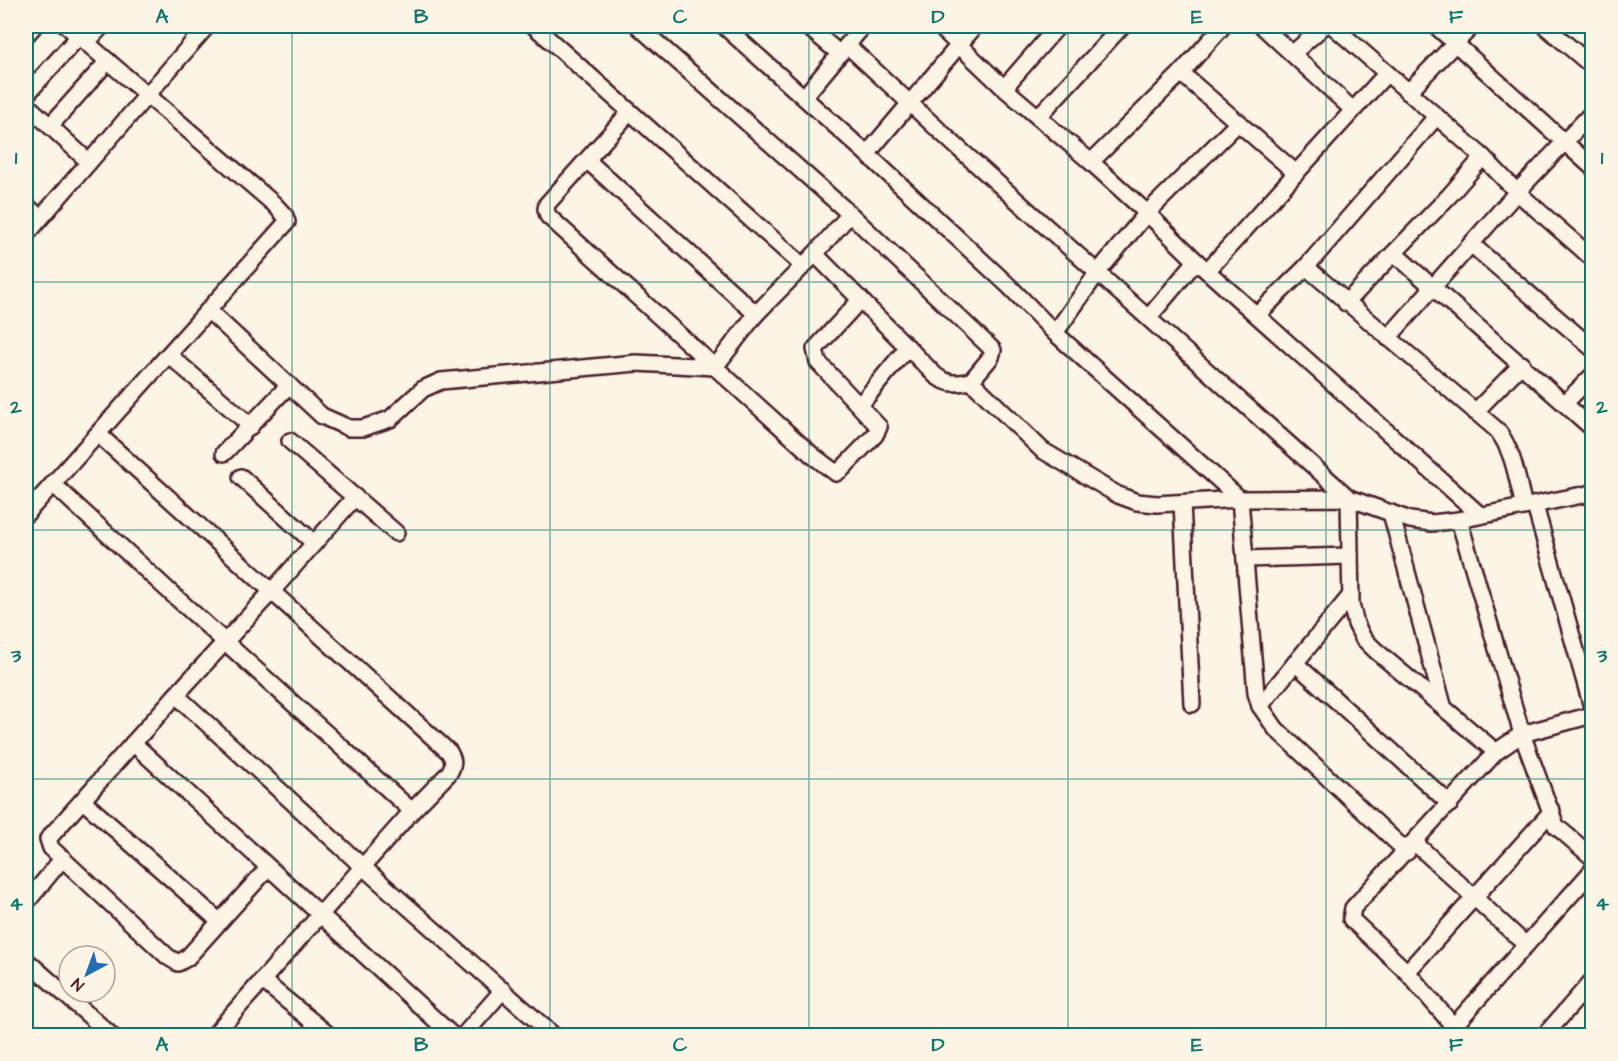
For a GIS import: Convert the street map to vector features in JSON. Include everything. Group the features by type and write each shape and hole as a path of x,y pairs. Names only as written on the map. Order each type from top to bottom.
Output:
{"street":[{"path":"26,35 34,26"},
{"path":"26,514 286,222 285,216 67,26"},
{"path":"26,94 83,39 102,26"},
{"path":"26,235 207,26"},
{"path":"534,26 550,31 629,113 802,266"},
{"path":"638,26 850,214 993,350 992,357 971,381 954,385 945,382 815,254"},
{"path":"724,26 867,153 1009,286 1055,333 1240,499 1256,693 1260,706 1276,729 1411,847 1474,897 1526,945"},
{"path":"807,26 843,49 908,102 1349,498 1351,595 1356,624 1364,638 1375,650 1496,752"},
{"path":"804,97 863,26"},
{"path":"939,26 1004,88 1148,213 1201,266 1480,515"},
{"path":"867,153 908,102 975,26"},
{"path":"1004,88 1056,26"},
{"path":"1038,117 1122,26"},
{"path":"1091,162 1180,73 1223,26"},
{"path":"1262,26 1353,110"},
{"path":"1293,53 1324,26"},
{"path":"1333,26 1483,157 1517,192 1593,258"},
{"path":"1436,26 1593,167"},
{"path":"1408,92 1472,26"},
{"path":"1545,26 1593,66"},
{"path":"50,126 108,61"},
{"path":"1180,73 1296,173"},
{"path":"1149,318 1296,173 1388,73"},
{"path":"26,104 88,162"},
{"path":"629,113 547,204 548,216 818,460 836,473 878,431 879,427 818,362 815,348 861,299"},
{"path":"1388,338 1517,192 1593,113"},
{"path":"1257,315 1306,267 1437,117"},
{"path":"1055,333 1098,272 1148,213 1239,122"},
{"path":"1346,303 1483,157"},
{"path":"588,161 756,314"},
{"path":"26,205 40,218"},
{"path":"715,367 756,314 815,254 850,214"},
{"path":"1471,244 1593,348"},
{"path":"1394,253 1593,428"},
{"path":"1306,267 1497,430 1506,441 1593,707"},
{"path":"209,311 322,416 349,428 363,428 390,419 423,389 441,381 636,363 715,367"},
{"path":"860,405 908,347"},
{"path":"169,355 251,426"},
{"path":"1475,412 1522,364"},
{"path":"1565,403 1593,376"},
{"path":"971,381 1042,450 1118,495 1137,502 1157,504 1240,499 1349,498 1410,520 1432,523 1459,520 1593,493"},
{"path":"224,453 289,385"},
{"path":"98,434 273,590 449,752 454,760 453,766 215,1035"},
{"path":"290,441 396,533"},
{"path":"241,477 314,543"},
{"path":"53,483 412,811"},
{"path":"268,868 187,958 178,963 168,957 51,848 48,838 355,497"},
{"path":"1182,502 1192,704"},
{"path":"1391,513 1443,705"},
{"path":"1459,520 1522,734 1556,826 1593,857"},
{"path":"1245,559 1350,556"},
{"path":"1260,706 1351,595"},
{"path":"1295,663 1450,804"},
{"path":"176,694 363,867 553,1035"},
{"path":"1593,715 1522,734 1496,752 1353,908 1351,920 1407,972 1454,1033 1526,945 1593,871"},
{"path":"133,743 453,1035"},
{"path":"83,801 219,921"},
{"path":"1407,972 1552,811"},
{"path":"26,903 63,858"},
{"path":"26,960 112,1035"},
{"path":"262,981 330,1035"},
{"path":"1544,1035 1593,981"},
{"path":"463,1035 503,990"}]}
